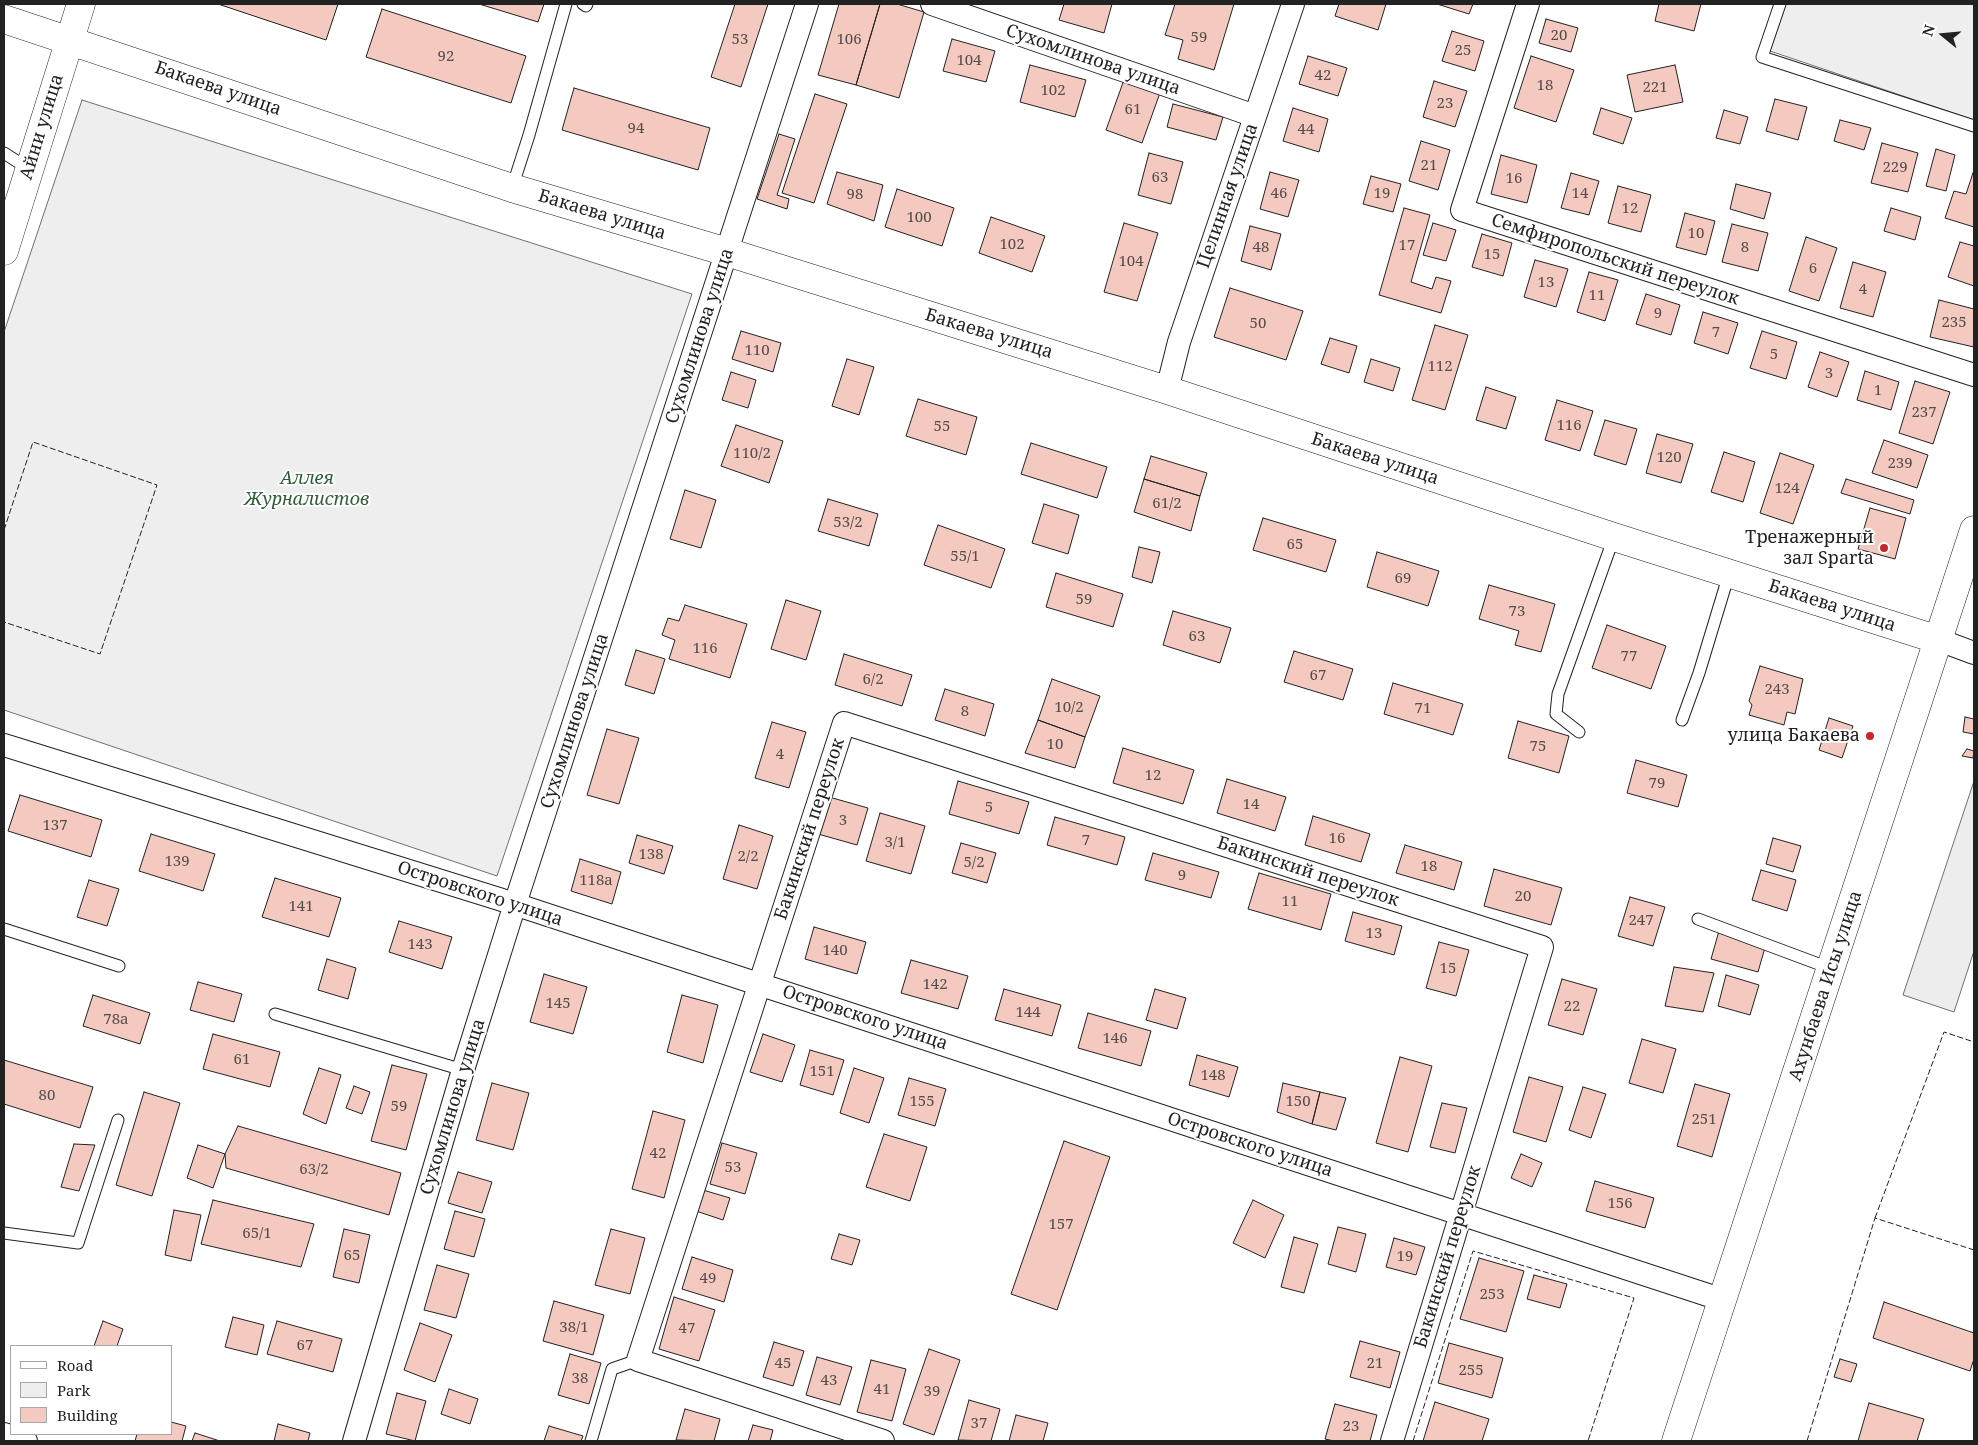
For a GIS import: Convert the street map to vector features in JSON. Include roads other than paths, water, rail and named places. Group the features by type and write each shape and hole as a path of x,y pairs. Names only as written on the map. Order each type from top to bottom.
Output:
{"main road":[{"name":"Айни улица","path":"4,251 81,4"},
{"name":"Бакаева улица","path":"4,19 512,188 727,252 1167,390 1614,537 1938,640"},
{"name":"Ахунбаева Исы улица","path":"1676,1441 1832,969 1974,530"}],"street":[{"name":"Сухомлинова улица","path":"354,1441 463,1070 515,904 808,4"},
{"name":"Сухомлинова улица","path":"932,4 1255,116"},
{"name":"Целинная улица","path":"1167,390 1179,342 1294,4"},
{"name":"Семфиропольский переулок","path":"1528,4 1462,210 1974,375"},
{"name":"Бакаева улица","path":"1938,640 1974,652"},
{"name":"Бакинский переулок","path":"760,984 844,722 1542,947 1392,1441"},
{"name":"Островского улица","path":"4,745 515,904 1723,1300"},
{"path":"760,984 638,1360 883,1441"},
{"path":"4,1434 26,1441"}],"lane":[{"path":"512,188 566,4"},
{"path":"583,4 586,6 587,4"},
{"path":"1780,4 1762,57 1974,126"},
{"path":"4,153 29,169"},
{"path":"1579,732 1556,714 1558,694 1614,537"},
{"path":"1682,720 1699,673 1729,574"},
{"path":"1698,919 1832,969"},
{"path":"4,929 120,966"},
{"path":"275,1014 463,1070"},
{"path":"4,1233 78,1244 118,1120"},
{"path":"591,1441 612,1369 638,1360"}],"place":[{"name":"Тренажерный зал Sparta","path":"1884,548"},
{"name":"улица Бакаева","path":"1870,736"}],"park label":[{"name":"Аллея Журналистов","path":"307,489"}]}
